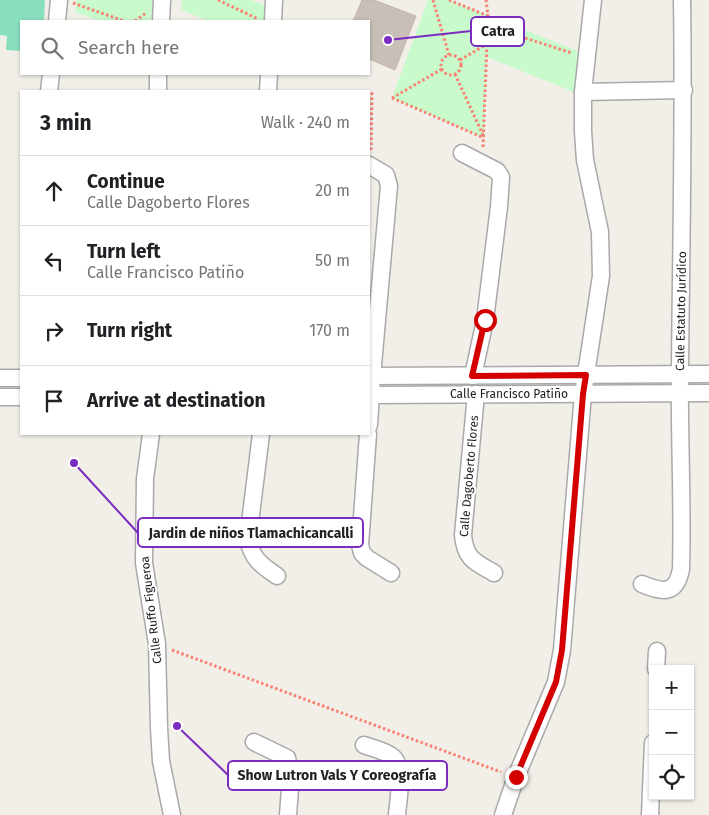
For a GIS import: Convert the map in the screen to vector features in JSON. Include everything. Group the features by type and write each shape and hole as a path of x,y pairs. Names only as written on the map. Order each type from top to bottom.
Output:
{"street":[{"path":"161,20 162,0"},
{"path":"273,20 274,0"},
{"path":"503,815 516,777 556,682 562,650 583,394 601,276 602,247 585,160 583,132 583,92 593,0"},
{"name":"Calle Estatuto Jurídico","path":"642,584 663,592 675,585 679,578 683,515 680,393 684,90 682,0"},
{"path":"57,20 66,2"},
{"path":"49,90 51,75"},
{"path":"158,75 158,90"},
{"path":"268,90 269,75"},
{"path":"583,92 684,90"},
{"path":"462,153 499,173 501,184 485,320 472,376"},
{"path":"370,165 386,175 389,186 370,376 370,395"},
{"name":"Calle Francisco Patiño","path":"370,376 709,374"},
{"path":"0,378 20,378"},
{"name":"Calle Francisco Patiño","path":"370,395 709,393"},
{"name":"Calle Dagoberto Flores","path":"476,394 463,536 464,547 473,561 494,573"},
{"path":"0,397 20,397"},
{"name":"Calle Ruffo Figueroa","path":"151,435 145,479 144,563 157,644 161,761 172,815"},
{"path":"260,435 248,539 250,551 260,564 277,576"},
{"path":"368,435 360,545 362,553 367,558 390,573"},
{"path":"656,665 657,651"},
{"path":"254,742 287,758 291,775 288,815"},
{"path":"364,745 391,755 396,760 400,781 397,815"},
{"path":"650,815 652,755"}],"path":[{"path":"218,0 261,20"},
{"path":"433,0 450,55"},
{"path":"448,0 488,16"},
{"path":"483,163 488,16 486,0"},
{"path":"66,2 121,20"},
{"path":"487,26 588,58"},
{"path":"460,60 487,44"},
{"path":"450,55 460,60 461,68 455,74 446,74 442,69 442,61 450,55"},
{"path":"442,69 392,98 484,138"},
{"path":"455,74 484,138"},
{"path":"370,165 372,90"},
{"path":"157,644 516,777"}],"green space":[{"path":"0,0 45,0 44,20 20,20 20,51 6,50 7,36 0,35"},
{"path":"77,0 153,0 151,20 97,20 75,12"},
{"path":"182,0 251,0 265,5 264,20 206,20 181,10"},
{"path":"428,0 449,0 578,51 576,93 487,57 484,138 392,98"}],"building":[{"path":"362,0 374,0 416,16 395,70 370,59 370,20 353,20"}],"place":[{"name":"Catra","path":"388,40"},
{"name":"Jardin de niños Tlamachicancalli","path":"74,463"},
{"name":"Show Lutron Vals Y Coreografía","path":"177,726"}],"route":[{"path":"485,320 472,376 586,375 562,650 556,682 516,777"}]}
